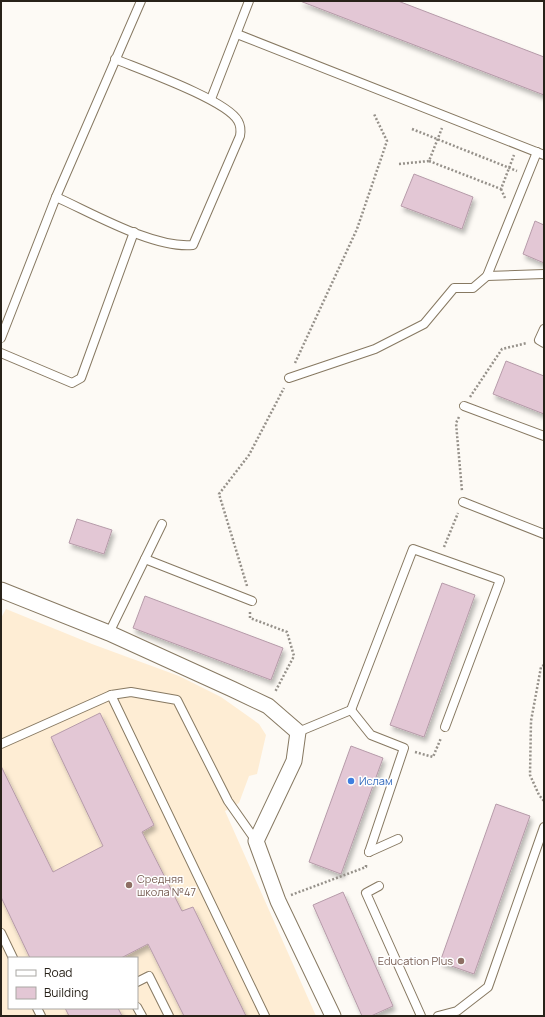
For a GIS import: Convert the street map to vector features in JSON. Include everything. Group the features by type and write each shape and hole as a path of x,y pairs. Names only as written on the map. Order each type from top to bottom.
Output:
{"street":[{"path":"1,590 109,633 268,706 298,732 294,762 256,841 278,901 333,1016"}],"lane":[{"path":"1,338 56,197 114,59 141,1"},
{"path":"211,99 249,1"},
{"path":"237,34 541,154 528,175 487,276 473,288 454,288 424,324 375,349 289,378"},
{"path":"56,197 134,232 174,244 193,245 240,136 241,127 238,119 211,99 114,59"},
{"path":"1,353 72,383 81,378 134,232"},
{"path":"487,276 544,274"},
{"path":"544,328 539,340 544,343"},
{"path":"464,406 544,436"},
{"path":"463,502 544,534"},
{"path":"109,633 162,524"},
{"path":"298,732 351,710 413,549 500,580 445,728"},
{"path":"145,559 252,601"},
{"path":"1,744 111,696 131,692 177,700 228,801 256,841"},
{"path":"111,696 265,1016"},
{"path":"351,710 371,735 404,748 369,852"},
{"path":"438,1016 456,1014 488,987 544,827"},
{"path":"369,852 398,839"},
{"path":"379,886 366,894 421,1016"},
{"path":"1,933 13,957"},
{"path":"138,982 149,976 168,1016"}],"path":[{"path":"268,706 294,656 287,632 250,618 252,601 219,494 249,455 289,378 357,229 387,141 374,114"},
{"path":"429,161 447,117"},
{"path":"412,129 528,175"},
{"path":"399,164 429,161 501,189 518,144"},
{"path":"440,558 463,502"},
{"path":"544,665 541,667 531,721 530,775 539,795 544,801"},
{"path":"404,748 433,757 445,728"},
{"path":"278,901 366,868 369,852"}],"shaded area":[{"name":"Средняя школа №47","path":"6,609 92,644 179,676 221,697 259,724 266,735 257,774 249,776 239,803 225,811 316,1016 1,1016 1,618"}],"building":[{"path":"300,1 398,1 544,57 544,95"},
{"path":"414,174 473,197 462,229 401,206"},
{"path":"535,221 544,225 544,263 523,254"},
{"path":"506,361 544,376 544,414 493,394"},
{"path":"77,519 112,530 104,554 69,543"},
{"path":"442,583 475,595 424,737 390,725"},
{"path":"145,596 283,648 271,680 133,628"},
{"name":"Средняя школа №47","path":"100,713 154,825 142,832 182,911 193,907 246,1016 184,1016 148,944 123,957 30,957 1,897 1,766 53,872 103,846 51,737"},
{"path":"351,746 383,758 341,874 309,862"},
{"path":"496,804 530,816 474,974 440,962"},
{"path":"343,892 393,1006 371,1016 362,1016 313,905"},
{"path":"66,1009 118,1009 122,1016 69,1016"}],"place":[{"name":"Ислам","path":"351,781"},
{"name":"Средняя школа №47","path":"129,885"},
{"name":"Education Plus","path":"461,961"}]}
